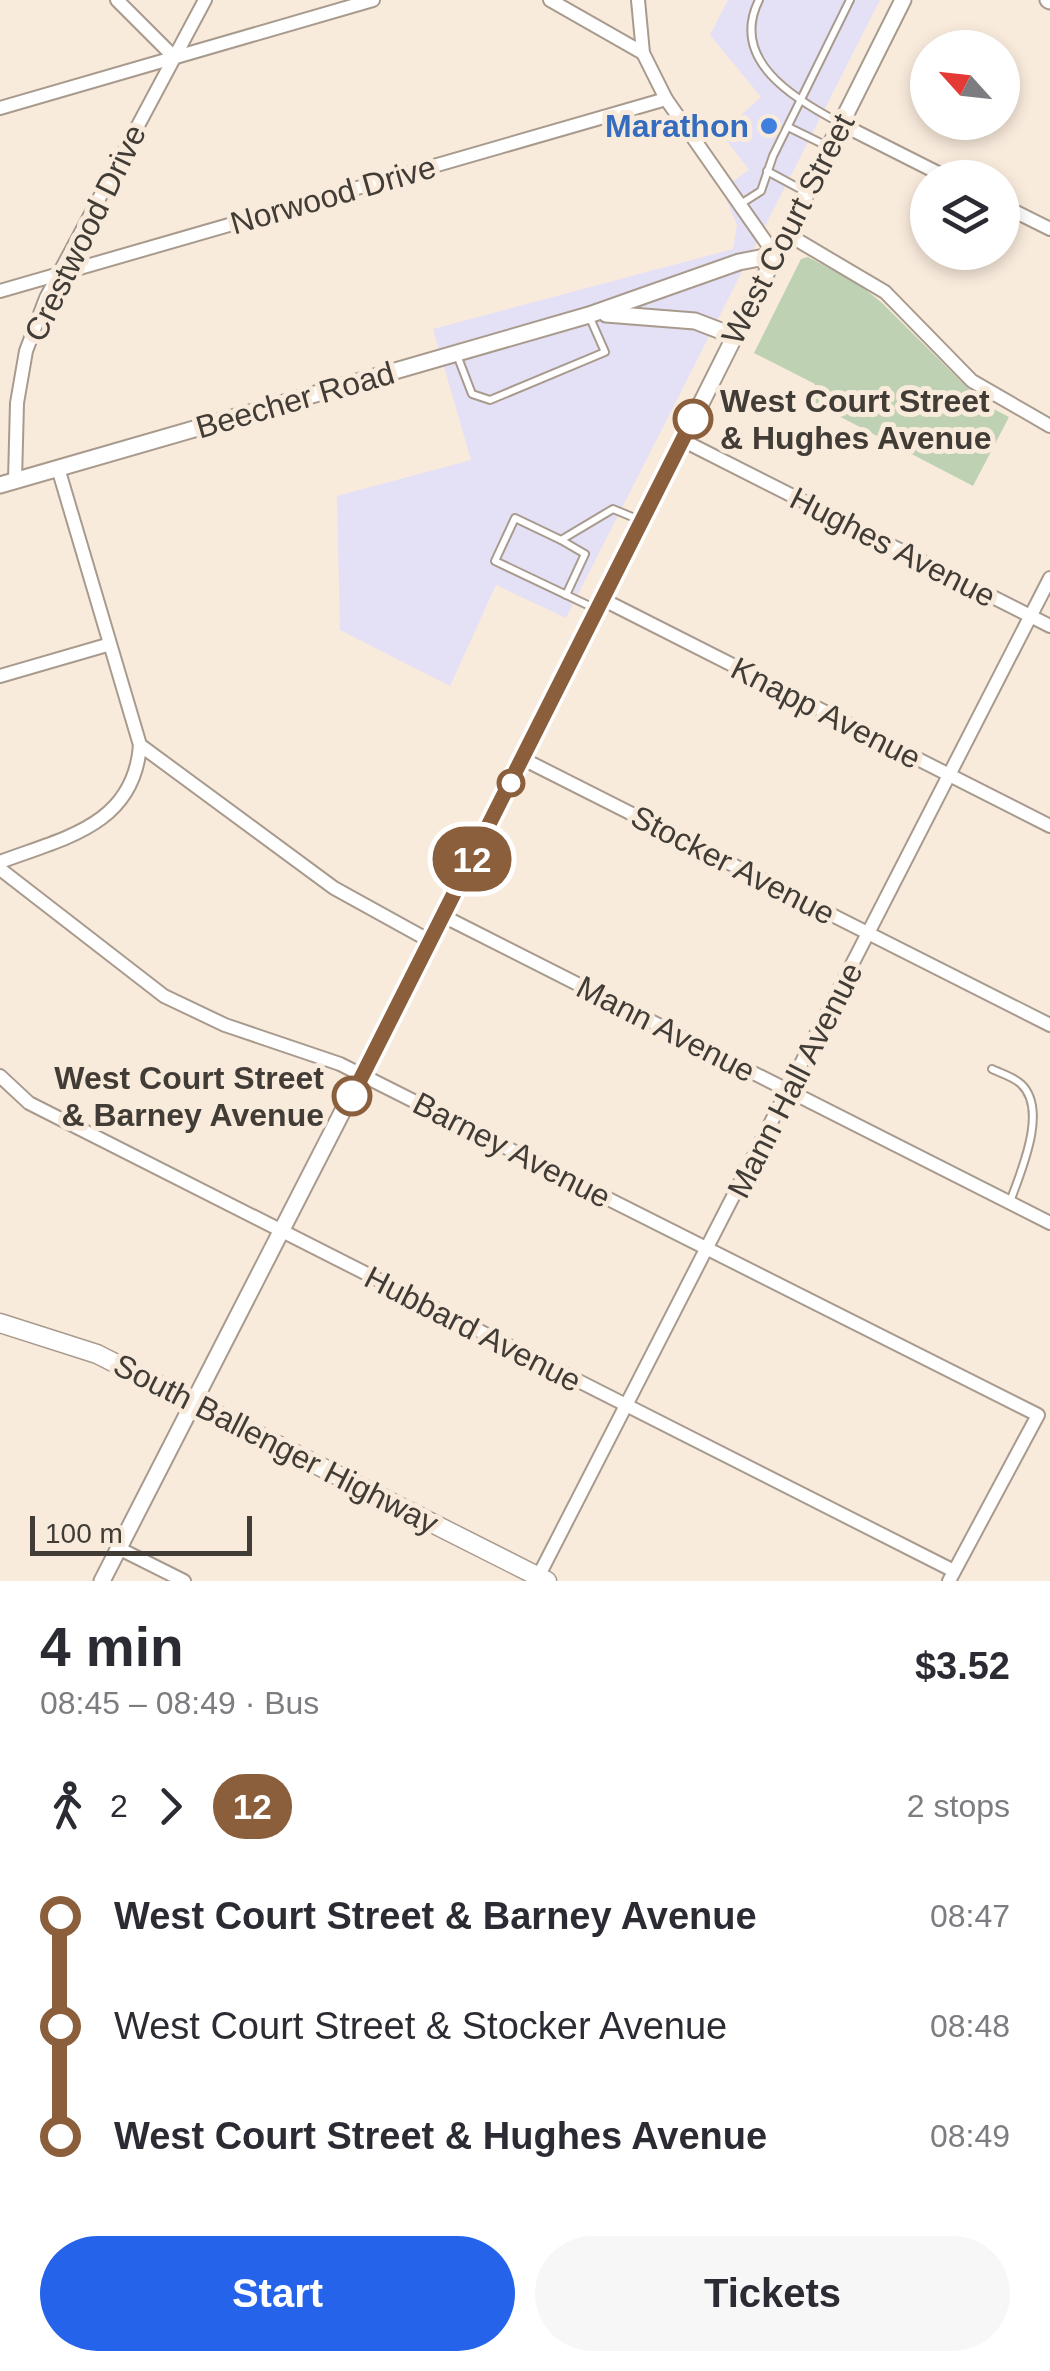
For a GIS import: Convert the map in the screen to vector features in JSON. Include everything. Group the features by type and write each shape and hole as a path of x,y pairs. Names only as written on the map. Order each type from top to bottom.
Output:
{"main road":[{"name":"South Ballenger Highway","path":"0,1323 97,1354 540,1580"}],"street":[{"path":"117,0 174,57"},
{"name":"Crestwood Drive","path":"8,483 26,352 58,274 204,0"},
{"path":"0,108 372,0"},
{"path":"550,0 643,53"},
{"path":"638,0 643,53 666,99 775,255"},
{"name":"West Court Street","path":"102,1581 524,759 903,0"},
{"name":"Norwood Drive","path":"0,291 666,99"},
{"path":"841,124 912,160"},
{"path":"1020,214 1050,229"},
{"path":"787,234 885,292 972,381 1050,426"},
{"name":"Beecher Road","path":"8,483 589,315 739,262 775,255"},
{"name":"Beecher Road","path":"589,315 657,315 695,322 734,336"},
{"name":"Hughes Avenue","path":"682,440 1050,626"},
{"path":"0,866 83,832 107,816 138,768 140,745 107,645 58,468"},
{"name":"Mann Hall Avenue","path":"540,1580 1050,578"},
{"name":"Knapp Avenue","path":"600,604 1050,826"},
{"path":"0,676 107,645"},
{"path":"140,745 334,888 430,941"},
{"name":"Stocker Avenue","path":"524,759 1050,1025"},
{"name":"Barney Avenue","path":"0,866 164,996 225,1026 340,1064 1038,1415 952,1576"},
{"name":"Mann Avenue","path":"443,916 1050,1223"},
{"name":"Hubbard Avenue","path":"0,1076 30,1102 952,1576"},
{"path":"118,1548 184,1581"}],"lane":[{"path":"759,0 749,26 752,46 788,96 841,124"},
{"path":"738,205 760,190 850,0"},
{"path":"788,127 830,147"},
{"path":"767,172 807,192"},
{"path":"457,354 472,394 490,400 605,352 589,315"},
{"path":"560,540 614,510 642,520"},
{"path":"566,594 584,554 515,518 495,561 566,594 600,604"},
{"path":"992,1068 1020,1083 1030,1098 1032,1122 1010,1203"}],"shaded area":[{"path":"728,0 880,0 566,618 496,585 450,686 340,630 337,496 471,460 433,329 733,249 737,225 722,189 749,170 721,133 761,97 710,35"}],"green space":[{"path":"808,257 857,283 881,302 984,404 1009,417 973,486 808,400 815,384 754,353 801,259"}],"bus line":[{"name":"12","path":"352,1096 693,419"}],"place":[{"name":"Marathon","path":"769,126"},
{"name":"West Court Street & Hughes Avenue","path":"693,419"},
{"name":"West Court Street & Barney Avenue","path":"352,1096"}]}
